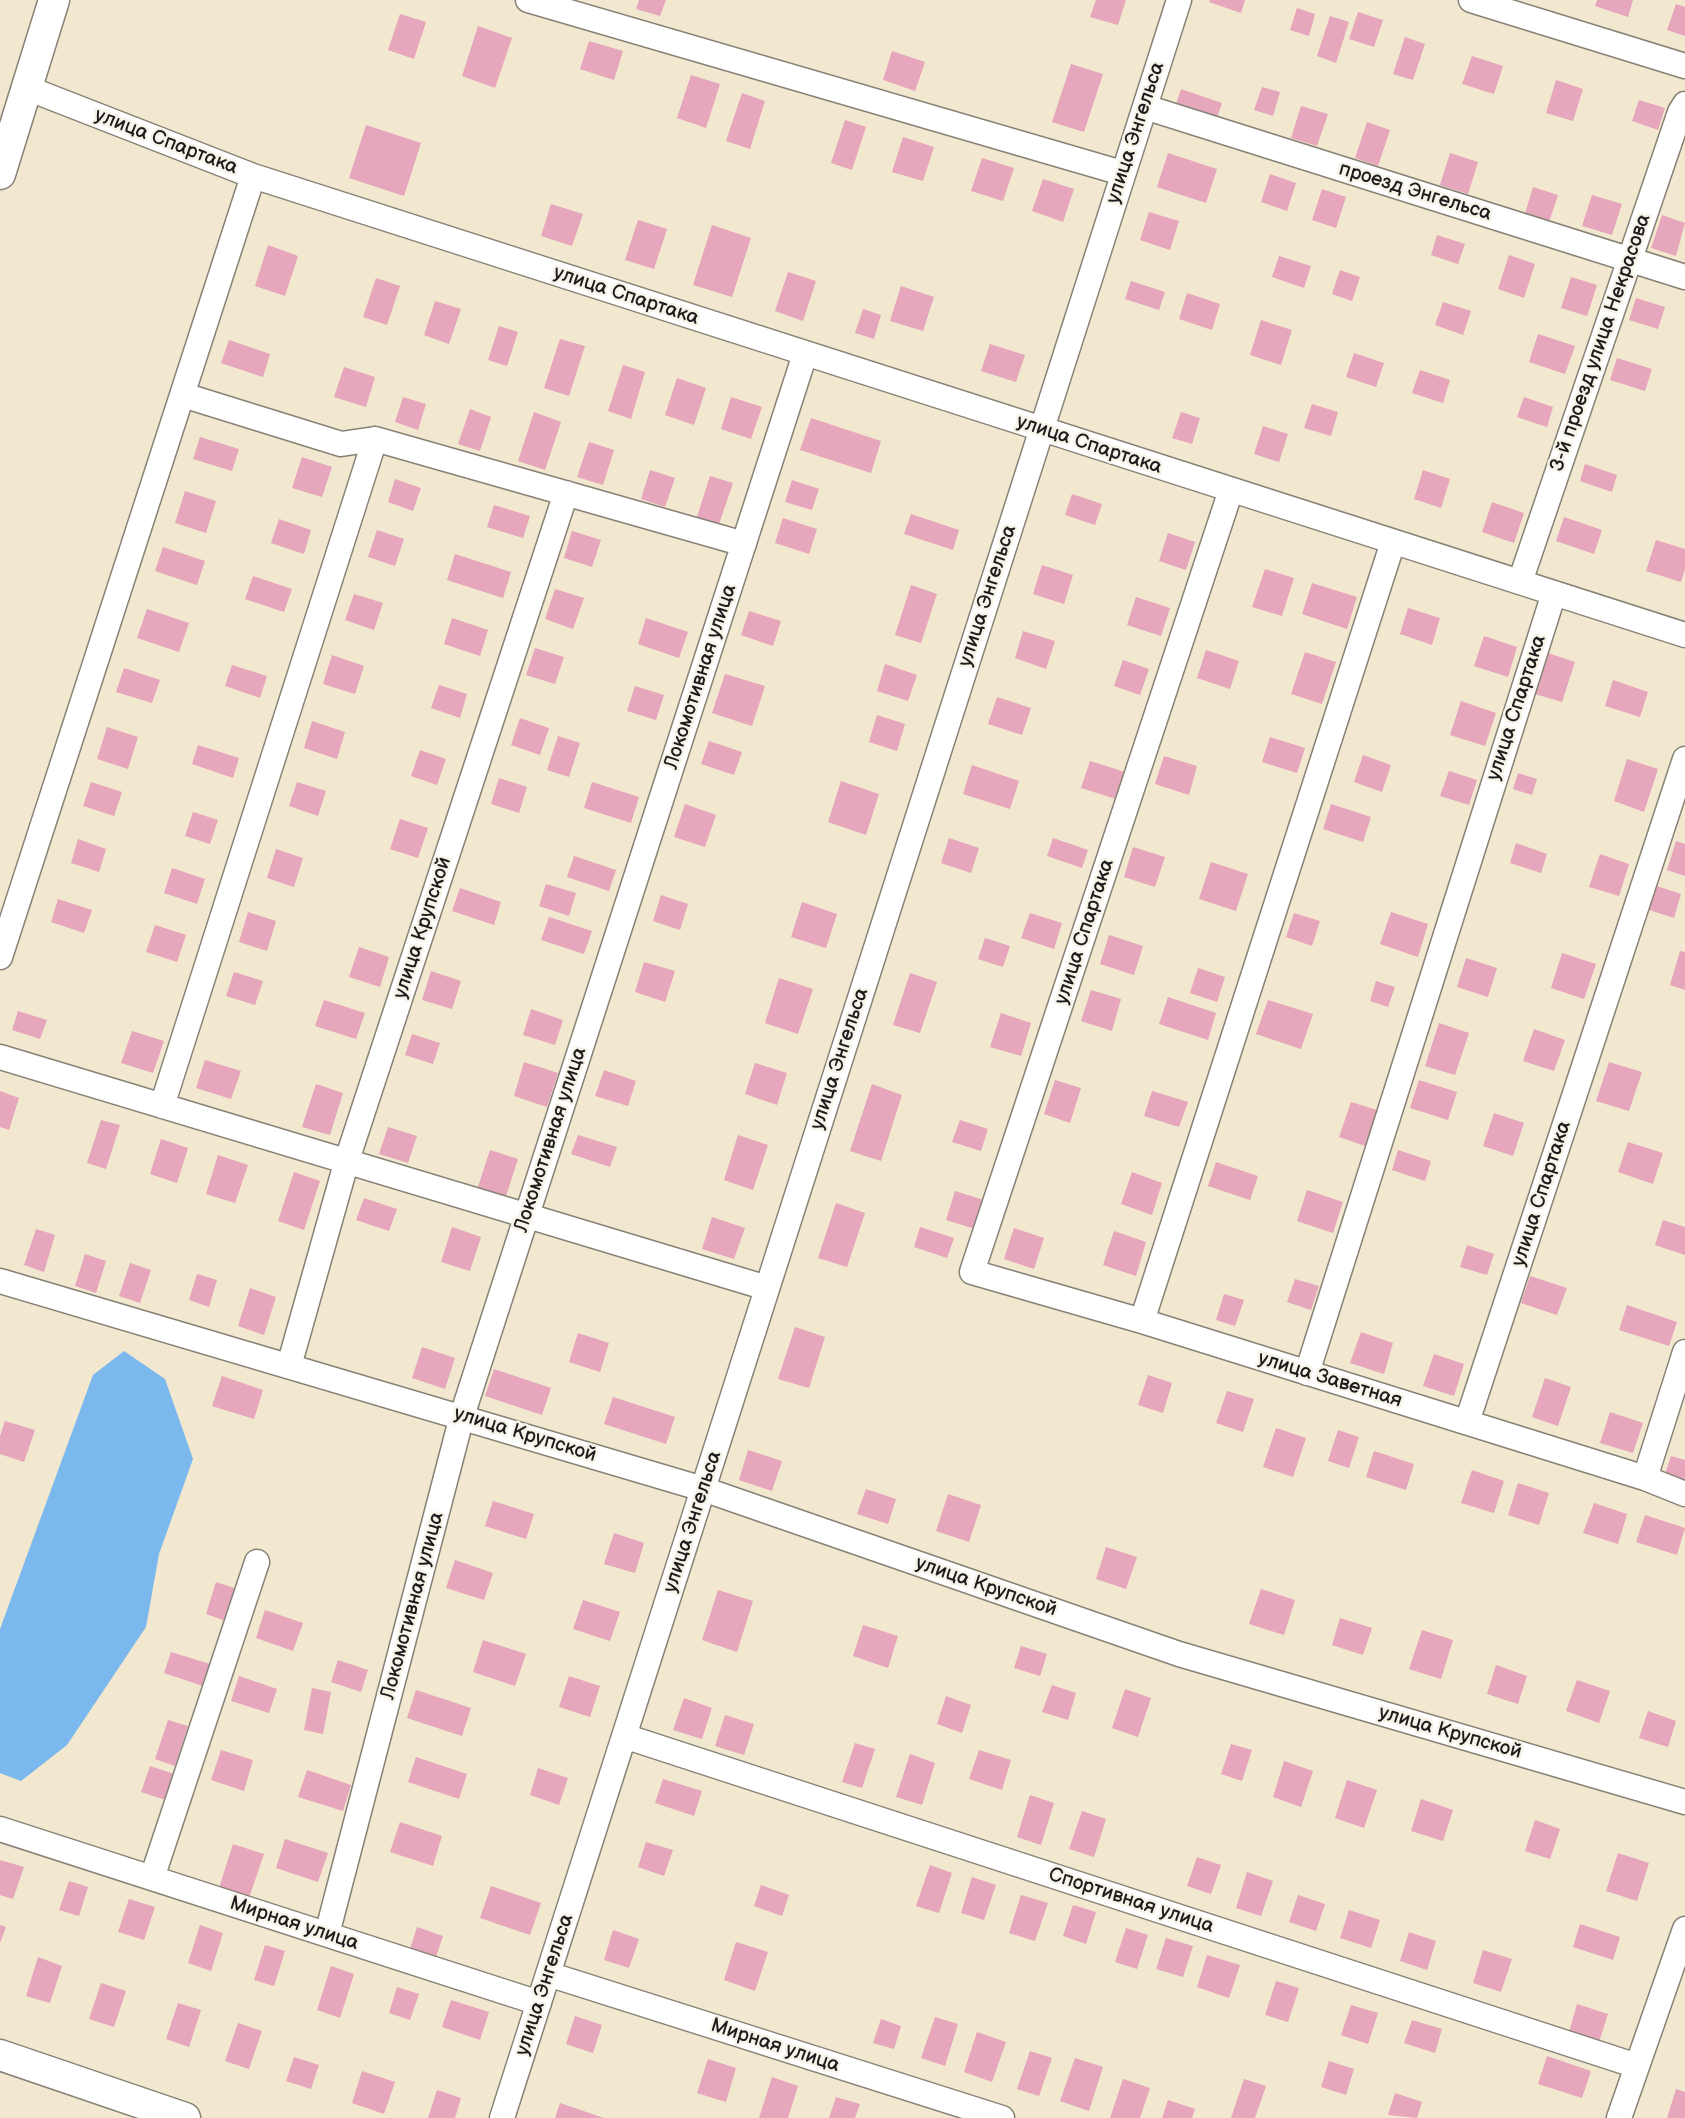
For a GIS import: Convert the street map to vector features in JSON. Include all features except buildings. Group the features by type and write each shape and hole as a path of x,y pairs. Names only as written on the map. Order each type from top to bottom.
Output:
{"street":[{"path":"0,174 54,0"},
{"path":"528,0 1122,173"},
{"name":"улица Энгельса","path":"502,2118 1179,0"},
{"path":"1471,0 1685,66"},
{"name":"улица Спартака","path":"27,88 253,176 1685,635"},
{"name":"3-й проезд улица Некрасова","path":"1520,582 1685,104"},
{"name":"проезд Энгельса","path":"1145,107 1685,277"},
{"path":"0,957 253,176"},
{"name":"Локомотивная улица","path":"327,1934 462,1416 805,354"},
{"path":"183,395 341,444 375,439 744,544"},
{"path":"162,1106 375,439"},
{"name":"улица Спартака","path":"972,1272 1231,490"},
{"name":"улица Крупской","path":"290,1366 347,1160 566,493"},
{"path":"1142,1321 1393,542"},
{"name":"улица Спартака","path":"1307,1373 1554,593"},
{"name":"улица Спартака","path":"1467,1422 1685,759"},
{"path":"0,1057 528,1214 767,1288"},
{"name":"улица Заветная","path":"972,1272 1142,1321 1467,1422 1644,1478 1685,1494"},
{"name":"улица Крупской","path":"0,1281 703,1489 1179,1654 1685,1802"},
{"path":"1644,1478 1685,1352"},
{"path":"152,1878 257,1562"},
{"name":"Спортивная улица","path":"624,1736 1637,2066"},
{"name":"Мирная улица","path":"0,1829 539,2003"},
{"path":"1619,2118 1685,1929"},
{"name":"Мирная улица","path":"548,1974 1002,2118"},
{"path":"0,2055 185,2118"}],"water":[{"path":"124,1351 165,1379 193,1459 159,1554 146,1627 67,1745 21,1781 0,1773 0,1629 93,1375"}]}
